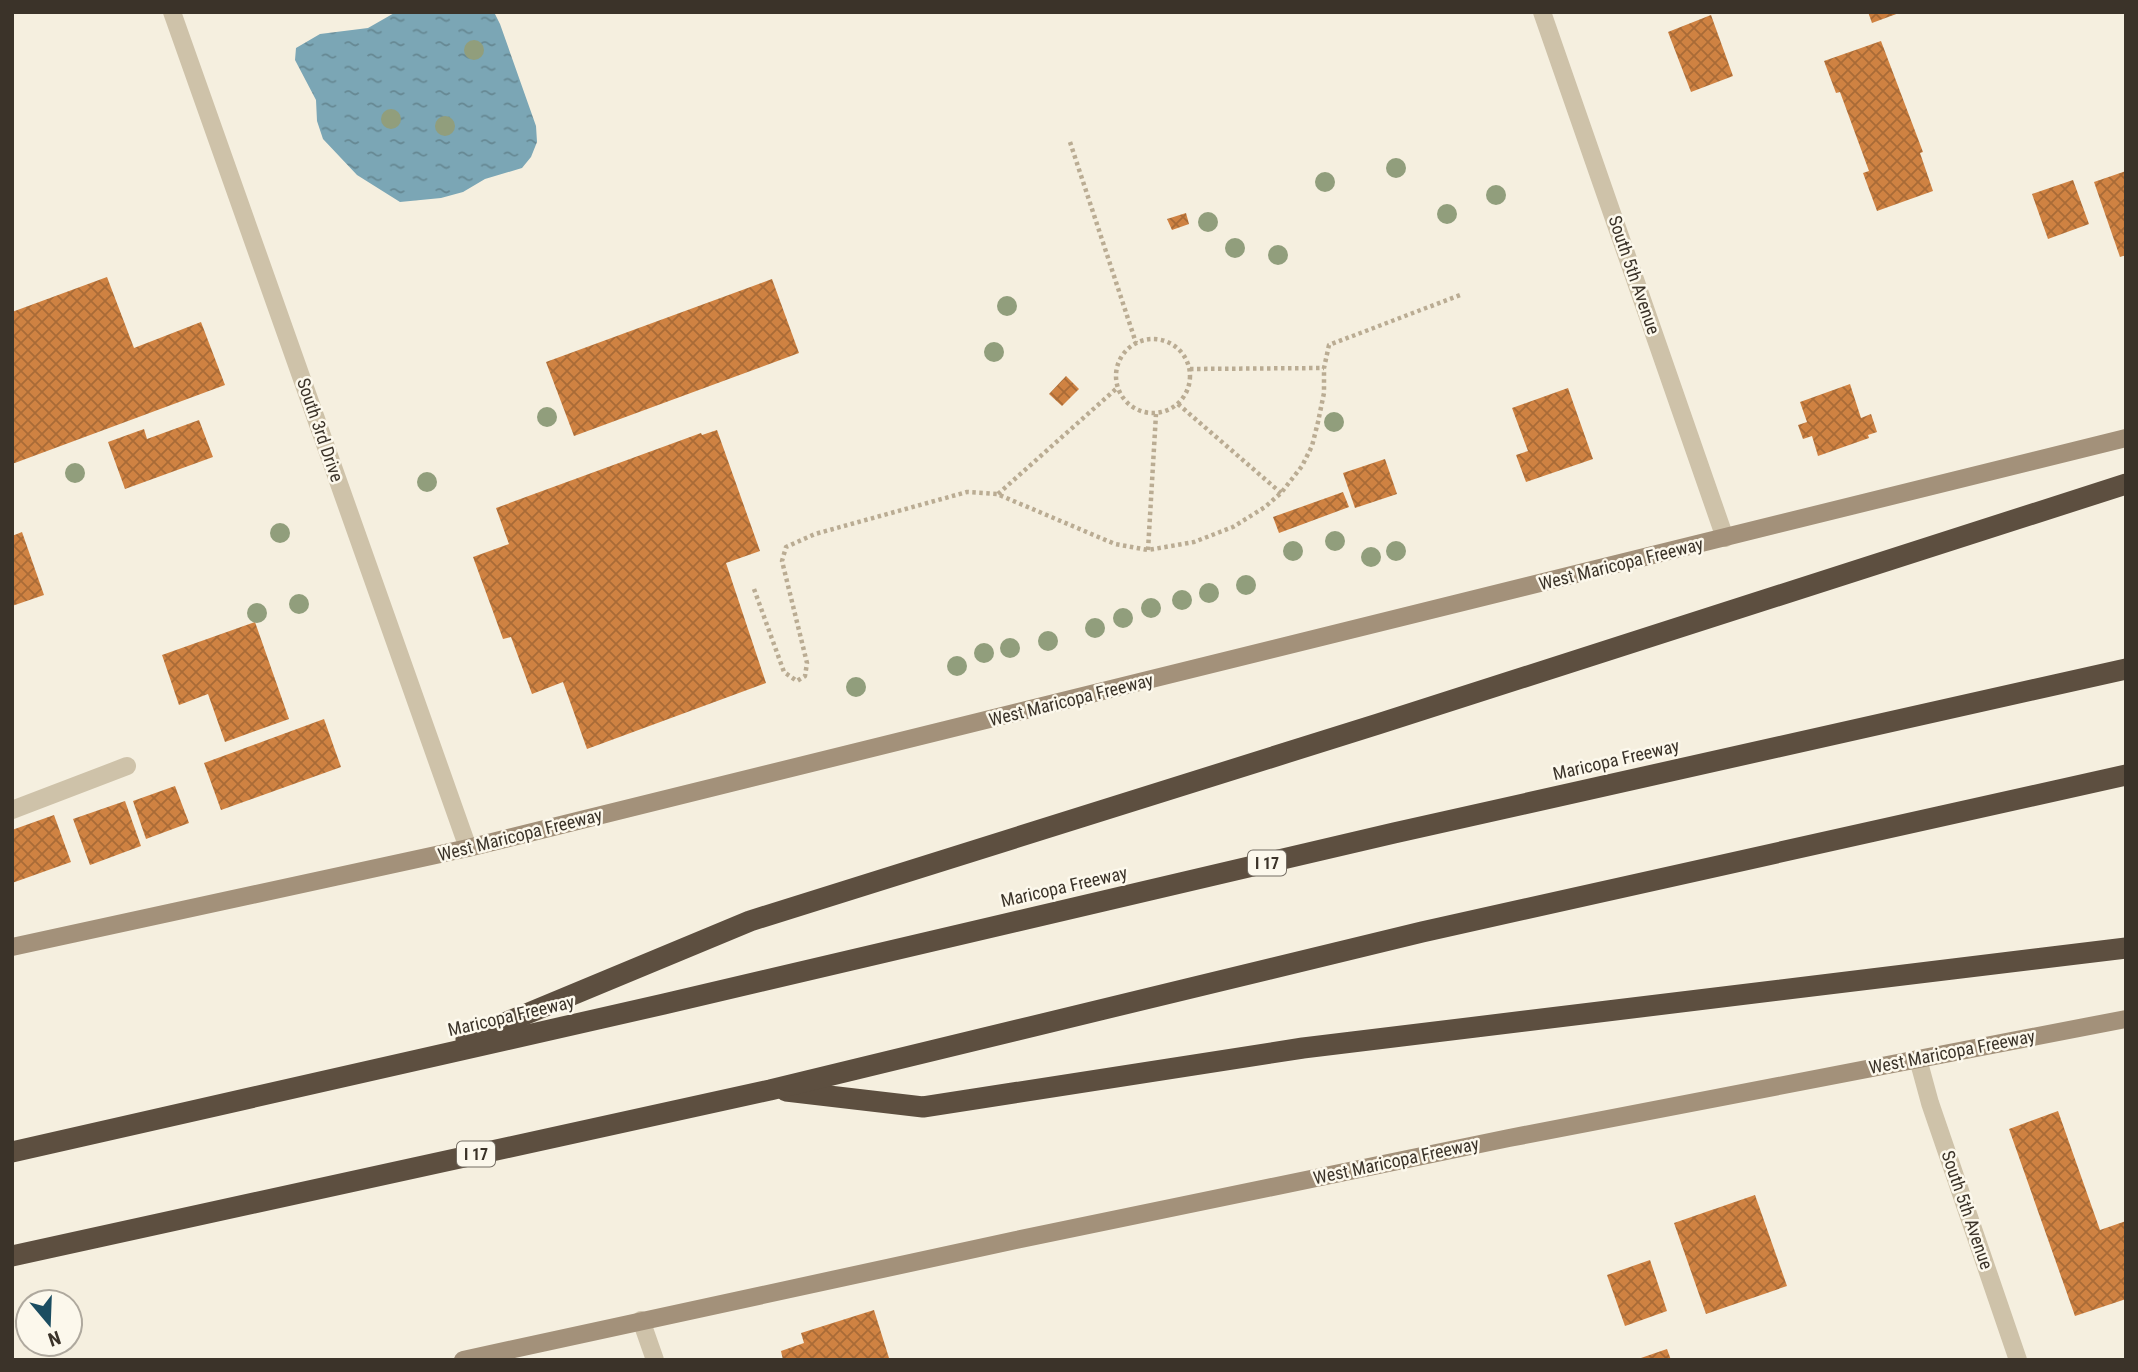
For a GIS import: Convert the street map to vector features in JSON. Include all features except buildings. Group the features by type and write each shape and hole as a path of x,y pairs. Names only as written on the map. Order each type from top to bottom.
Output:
{"highway":[{"path":"409,1062 750,921 2126,484"},
{"name":"Maricopa Freeway","path":"12,1152 1394,833 2126,669"},
{"name":"I 17","path":"12,1256 770,1090 1422,932 2126,775"},
{"path":"770,1090 923,1107 1303,1048 2126,948"}],"main road":[{"name":"West Maricopa Freeway","path":"12,947 468,848 2126,438"},
{"name":"West Maricopa Freeway","path":"463,1360 1016,1240 1509,1138 2126,1018"}],"street":[{"name":"South 3rd Drive","path":"172,12 468,848"},
{"name":"South 5th Avenue","path":"1542,12 1726,538"},
{"path":"12,810 127,766"},
{"name":"South 5th Avenue","path":"1918,1059 1930,1103 2018,1360"},
{"path":"641,1320 655,1360"}],"path":[{"path":"1070,142 1136,343"},
{"path":"754,589 784,672 797,681 805,676 807,663 782,561 786,547 815,534 967,492 997,494 1115,544 1148,550 1194,542 1233,527 1265,507 1281,493 1302,466 1312,446 1324,393 1324,368 1329,345 1460,295"},
{"path":"1157,338 1180,349 1187,360 1190,383 1186,394 1178,404 1168,410 1156,414 1133,408 1124,400 1118,388 1117,365 1123,353 1136,343 1157,338"},
{"path":"1190,369 1324,368"},
{"path":"997,494 1118,388"},
{"path":"1178,404 1281,493"},
{"path":"1148,550 1156,414"}],"water":[{"path":"396,12 494,12 536,126 537,142 531,157 522,168 485,179 463,192 441,198 400,202 357,175 323,139 317,121 316,100 295,60 296,48 320,34 368,28"}]}
